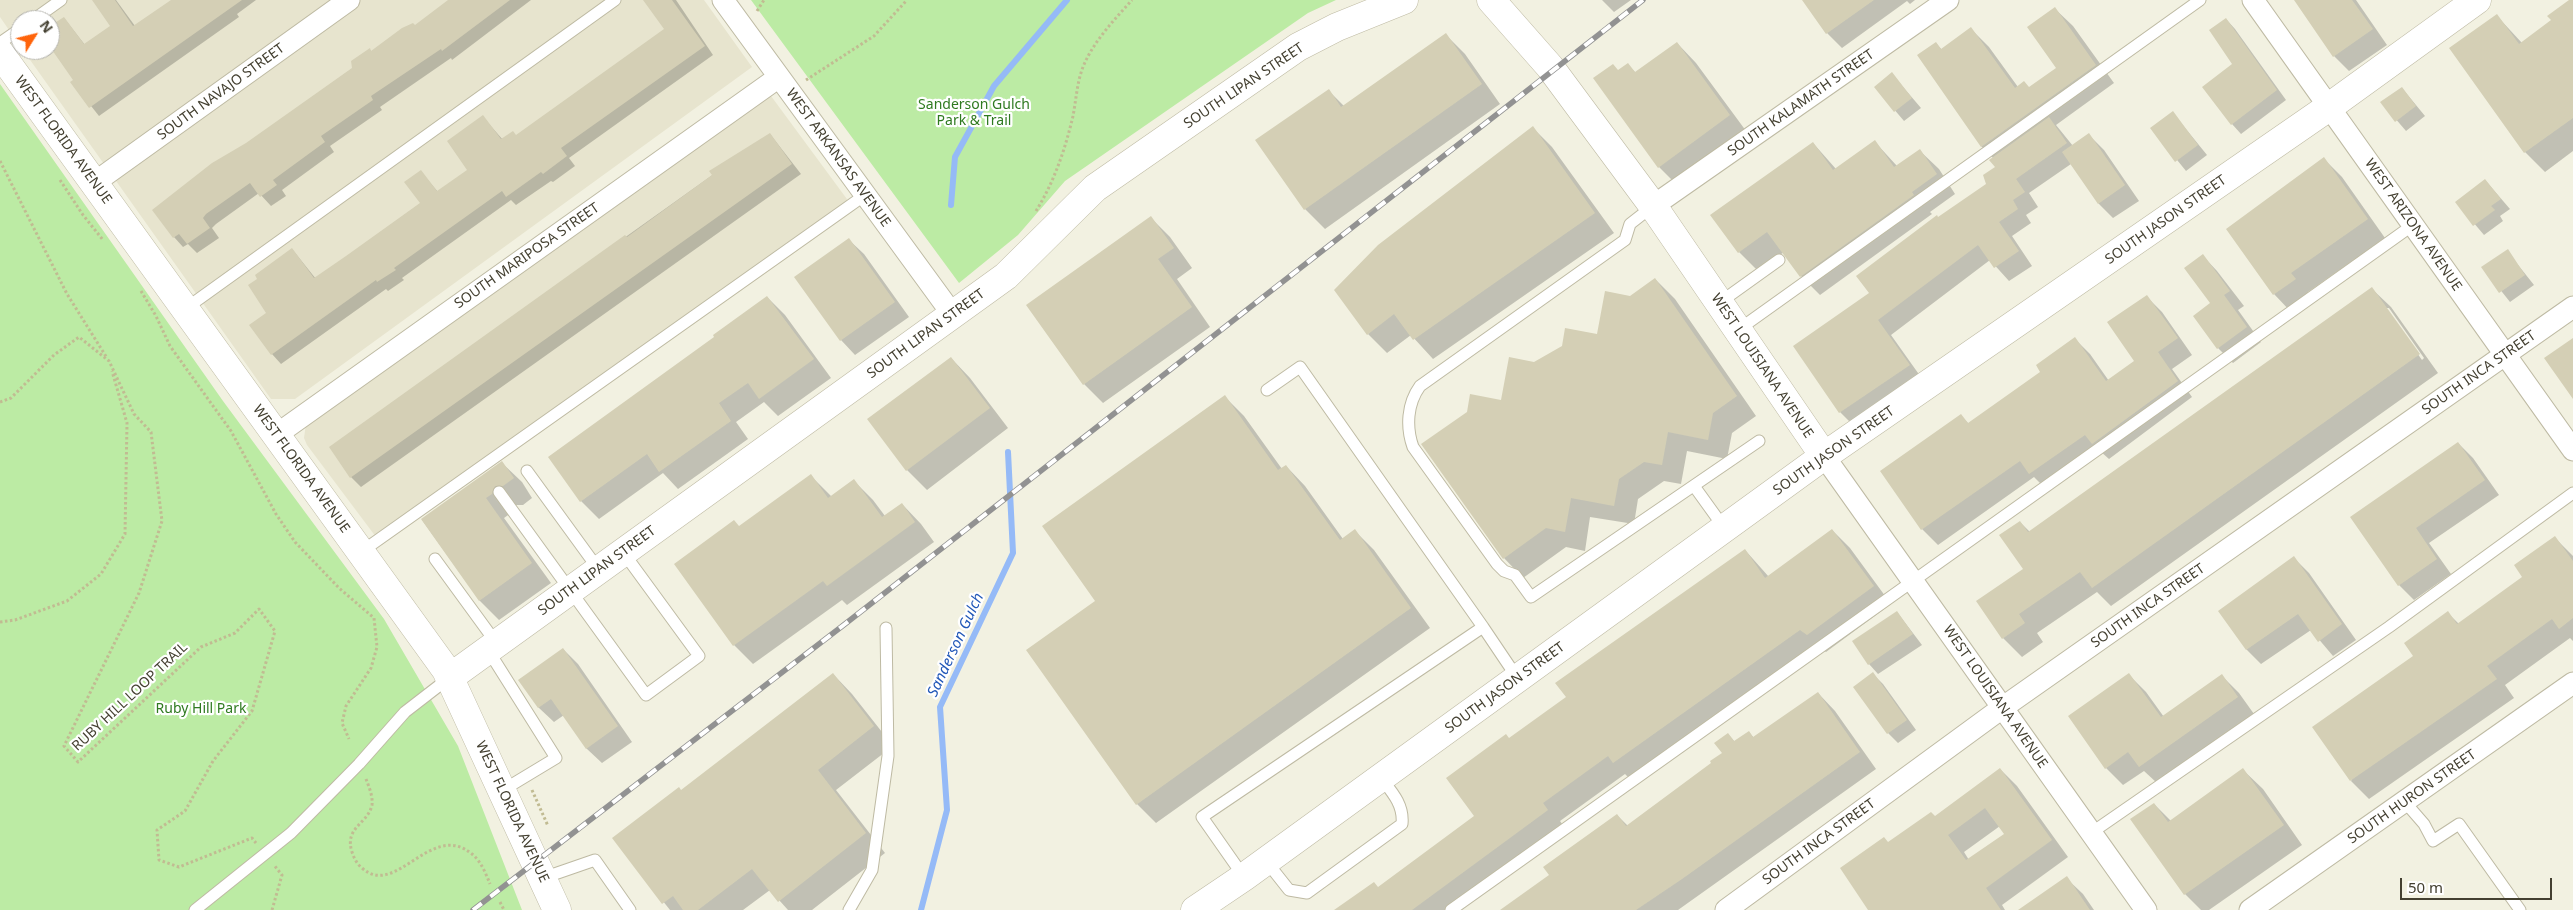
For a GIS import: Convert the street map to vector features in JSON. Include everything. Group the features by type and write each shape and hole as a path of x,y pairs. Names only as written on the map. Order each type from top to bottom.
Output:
{"street":[{"name":"SOUTH NAVAJO STREET","path":"94,183 349,0"},
{"name":"WEST ARKANSAS AVENUE","path":"723,0 789,75 865,195 953,315"},
{"name":"SOUTH LIPAN STREET","path":"449,678 1006,276 1103,182 1298,47 1337,27 1404,0"},
{"name":"WEST LOUISIANA AVENUE","path":"1491,0 1550,67 1652,206 1824,456 2146,910"},
{"name":"SOUTH KALAMATH STREET","path":"1652,206 1948,0"},
{"name":"WEST ARIZONA AVENUE","path":"2253,0 2573,450"},
{"name":"SOUTH JASON STREET","path":"1195,910 1244,878 1824,456 2329,107 2477,0"},
{"name":"WEST FLORIDA AVENUE","path":"0,53 446,670 557,910"},
{"name":"SOUTH MARIPOSA STREET","path":"276,434 789,75"},
{"name":"SOUTH INCA STREET","path":"1726,910 2002,708 2573,307"},
{"name":"SOUTH HURON STREET","path":"2250,910 2573,683"}],"lane":[{"path":"47,10 61,0"},
{"path":"185,309 615,0"},
{"path":"1738,330 2200,0"},
{"path":"361,552 865,195"},
{"path":"1652,206 1630,224 1625,240 1420,386 1410,403 1408,433 1413,447 1497,564 1504,571 1515,575 1531,597 1759,441"},
{"path":"1451,910 2413,225"},
{"path":"1719,303 1779,260"},
{"path":"1266,390 1300,367 1518,679"},
{"path":"527,471 598,570"},
{"path":"1694,486 1725,529"},
{"path":"499,492 646,695 699,656 623,552"},
{"path":"2091,833 2389,627 2573,493"},
{"path":"435,559 493,647 556,758 503,790"},
{"path":"1244,878 1202,817 1483,627"},
{"path":"849,910 872,870 888,756 886,628"},
{"path":"195,910 291,832 358,764 405,712 449,678"},
{"path":"1266,861 1289,890 1306,893 1378,842 1402,824 1403,814 1396,798 1381,778"},
{"path":"2404,802 2424,824 2433,841 2459,824 2520,910"},
{"path":"543,878 595,860 630,910"}],"path":[{"path":"762,18 756,10 764,0"},
{"path":"789,75 805,81 874,36 907,0"},
{"path":"1034,213 1051,188 1060,162 1072,119 1082,68 1106,28 1132,0"},
{"path":"0,161 68,294 109,361 126,423 125,534 101,574 66,601 15,620 0,622"},
{"path":"58,178 83,215 106,243"},
{"path":"138,288 156,316 170,346 231,431 281,521 315,565 374,618 377,647 371,668 346,706 342,723 348,739"},
{"name":"RUBY HILL LOOP TRAIL","path":"0,402 11,398 54,355 79,337 109,361 134,414 151,432 162,521 139,593 64,746 78,762 201,647 235,632 259,609 274,631 252,711 213,761 185,811 158,830 159,860 179,867 252,838 282,875 272,910"},
{"path":"362,772 372,795 372,807 352,832 350,840 354,856 362,869 382,877 394,873 413,859 442,846 451,846 473,854 490,884"},
{"path":"526,776 548,826"},
{"path":"500,902 504,910"}],"shaded area":[{"path":"0,0 704,0 752,67 295,399 271,399 30,60 60,60 60,10 10,10 10,32 0,17"},
{"path":"771,96 855,210 382,545 307,445 304,438 306,424"}],"green space":[{"name":"Sanderson Gulch Park & Trail","path":"751,0 1336,0 1308,13 1065,181 1018,235 959,283"},
{"name":"Ruby Hill Park","path":"0,84 223,401 384,619 458,746 522,910 0,910"}],"building":[{"path":"92,0 115,0 133,26 171,0 242,0 89,108 70,82 73,80 59,60 60,20 64,17 84,44 110,26"},
{"path":"448,0 510,0 442,51 441,49 371,96 373,100 321,136 325,142 273,180 277,185 260,197 250,183 206,214 203,218 210,228 187,244 179,234 173,238 152,210 212,163 246,143 352,68 351,61 370,48 371,51 402,28 413,23 415,25"},
{"path":"643,0 672,0 705,46 561,148 567,156 543,174 541,172 506,197 502,191 394,268 396,270 377,282 376,280 271,355 249,325 266,313 248,285 257,279 255,275 292,248 314,278 346,256 420,203 404,182 421,170 437,191 467,170 447,141 483,115 501,139 513,131 516,135 664,29"},
{"path":"1802,0 1874,0 1826,34"},
{"path":"2294,0 2352,0 2373,29 2333,57"},
{"path":"2569,0 2573,0 2573,118 2524,153 2449,48 2497,14 2519,44 2551,20 2547,16"},
{"path":"2055,7 2096,65 1981,147 1917,55 1936,42 1941,49 1971,27 2015,88 2024,81 2029,87 2056,68 2027,27"},
{"path":"2226,18 2277,90 2231,125 2202,87 2232,64 2209,30"},
{"path":"1446,33 1482,84 1304,210 1255,140 1329,89 1341,107"},
{"path":"1677,42 1730,115 1658,168 1593,78 1613,64 1618,70 1628,63 1635,72"},
{"path":"1892,72 1912,98 1894,112 1874,87"},
{"path":"2402,87 2416,106 2395,122 2380,102"},
{"path":"2173,111 2198,145 2175,162 2150,128"},
{"path":"2049,117 2067,143 2016,179 2025,192 2013,200 2018,209 1999,222 2019,251 1994,268 1978,245 1878,320 1910,365 1839,413 1793,346 1869,293 1856,276 1937,215 1938,217 1986,184 1983,175 1995,167 1989,160"},
{"path":"1533,126 1595,213 1413,340 1394,314 1367,335 1334,290 1378,245"},
{"path":"770,133 792,164 350,478 329,447 625,235 627,237 712,175 709,171"},
{"path":"2089,133 2125,185 2098,204 2062,152"},
{"path":"1875,140 1894,167 1920,149 1937,174 1912,192 1914,195 1800,277 1767,232 1738,253 1710,215 1813,142 1833,170"},
{"path":"2324,157 2368,219 2291,273 2296,279 2273,295 2226,229"},
{"path":"2485,179 2501,199 2491,206 2495,210 2473,226 2455,202"},
{"path":"1151,216 1174,248 1158,259 1192,307 1083,385 1026,305"},
{"path":"849,238 895,302 840,341 794,277"},
{"path":"2508,249 2525,275 2499,293 2481,267"},
{"path":"2203,254 2230,291 2224,295 2247,327 2217,349 2193,316 2210,303 2184,268"},
{"path":"1655,278 1737,396 1713,413 1708,440 1668,432 1662,465 1644,462 1619,479 1614,506 1571,498 1565,532 1546,528 1503,559 1421,444 1467,412 1470,394 1501,400 1509,357 1534,362 1562,346 1565,328 1597,334 1605,291 1630,296"},
{"path":"2372,287 2420,354 2092,588 2080,572 2019,614 2025,623 2002,639 1976,601 2023,569 1999,535 2020,521 2028,532"},
{"path":"2147,295 2178,338 2158,352 2178,381 2092,444 2085,435 2029,474 2020,461 1921,530 1880,471 1961,414 1968,423 2040,372 2036,365 2075,337 2106,381 2134,361 2107,322"},
{"path":"767,296 814,359 759,399 748,383 719,403 731,421 659,472 647,454 580,502 548,457 714,337 713,335"},
{"path":"2573,338 2573,399 2544,358"},
{"path":"951,357 990,408 906,471 867,419"},
{"path":"1225,395 1278,470 1286,465 1340,540 1355,529 1411,608 1136,805 1026,650 1095,601 1042,526"},
{"path":"2458,442 2485,480 2416,528 2437,559 2398,586 2350,517"},
{"path":"502,461 514,478 503,486 495,486 492,494 486,498 532,563 479,601 421,519"},
{"path":"811,474 828,498 854,479 882,517 902,503 915,522 827,586 823,581 733,646 674,564 734,520 739,526"},
{"path":"1832,529 1874,586 1807,635 1800,630 1613,763 1608,756 1543,803 1548,810 1412,910 1334,910 1374,882 1378,887 1474,816 1446,778 1506,734 1509,738 1566,697 1555,683 1745,549 1765,578"},
{"path":"2555,536 2573,561 2573,618 2559,629 2552,619 2487,666 2497,679 2350,781 2312,727 2413,656 2404,643 2448,611 2457,624 2522,577 2514,565"},
{"path":"2294,556 2342,624 2318,642 2298,614 2246,650 2218,611"},
{"path":"1897,611 1913,634 1868,665 1852,641"},
{"path":"563,648 618,726 586,749 551,699 538,708 518,680"},
{"path":"1873,672 1907,720 1887,734 1853,687"},
{"path":"833,673 874,726 818,770 866,833 778,902 752,869 698,910 683,910 673,896 662,904 612,838 679,787 681,790"},
{"path":"2129,673 2161,717 2222,674 2238,697 2139,767 2128,752 2105,769 2068,716"},
{"path":"1818,692 1860,752 1682,879 1636,910 1500,910 1549,875 1543,867 1617,814 1626,826 1711,763 1710,761 1722,753 1714,743 1728,733 1734,741 1749,731 1753,737"},
{"path":"2000,768 2052,840 1986,888 2001,910 1868,910 1840,868 1884,837 1888,842 1931,812 1935,816","holes":["1985,808 2004,834 1966,860 1948,835"]},
{"path":"2243,768 2284,825 2184,895 2130,819 2154,803 2168,822"},
{"path":"2067,876 2090,910 2018,910"}],"waterway":[{"name":"Sanderson Gulch","path":"951,205 955,157 994,86 1067,0"},
{"name":"Sanderson Gulch","path":"921,910 947,810 940,707 1013,553 1008,452"}],"railway":[{"path":"473,910 845,624 1643,0"}]}
